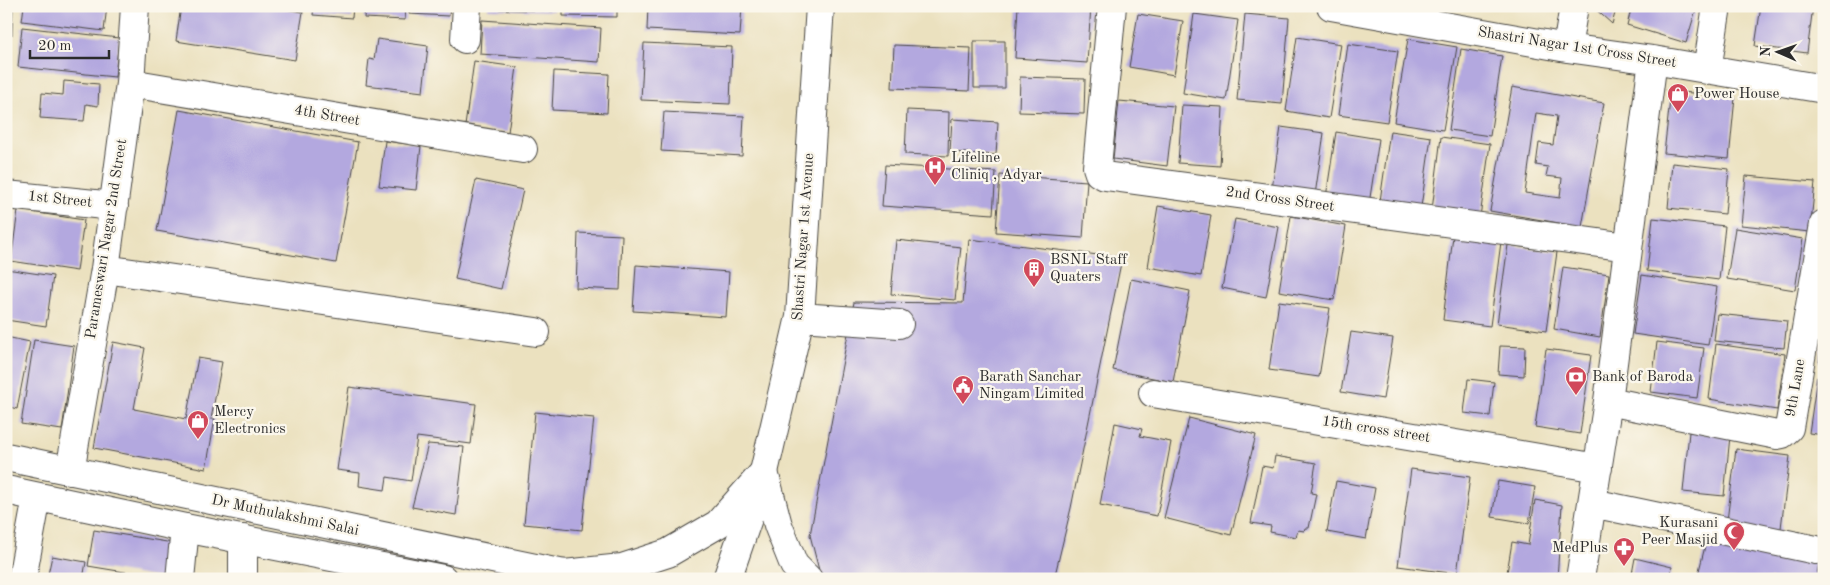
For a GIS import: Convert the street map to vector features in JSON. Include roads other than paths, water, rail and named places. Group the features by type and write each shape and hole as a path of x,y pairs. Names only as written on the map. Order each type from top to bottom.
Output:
{"street":[{"name":"Parameswari Nagar 2nd Street","path":"70,471 114,206 130,83 135,6"},
{"path":"465,38 467,6"},
{"name":"Shastri Nagar 1st Avenue","path":"727,579 764,472 800,317 820,6"},
{"name":"2nd Cross Street","path":"1112,6 1097,167 1099,173 1105,176 1628,247"},
{"name":"Shastri Nagar 1st Cross Street","path":"1331,6 1432,15 1567,48 1653,60 1824,89"},
{"path":"1567,48 1574,6"},
{"path":"1707,70 1717,6"},
{"path":"1580,579 1608,401 1653,60"},
{"name":"4th Street","path":"130,83 523,149"},
{"name":"1st Street","path":"6,195 114,206"},
{"name":"9th Lane","path":"1608,401 1777,435 1786,432 1789,428 1824,224"},
{"path":"105,269 536,332"},
{"path":"800,317 899,324"},
{"name":"15th cross street","path":"1154,393 1598,468"},
{"name":"Dr Muthulakshmi Salai","path":"6,457 564,574 622,568 668,553 718,524 764,472"},
{"path":"764,472 778,525 794,565 808,579"},
{"name":"Dr Muthulakshmi Salai","path":"6,490 185,528 443,579"},
{"path":"22,579 36,497"},
{"path":"1592,503 1816,550"},
{"path":"180,579 185,528"},
{"path":"243,539 243,579"}],"place":[{"name":"Power House","path":"1678,113"},
{"name":"Lifeline Cliniq , Adyar","path":"935,186"},
{"name":"BSNL Staff Quaters","path":"1034,288"},
{"name":"Bank of Baroda","path":"1576,396"},
{"name":"Barath Sanchar Ningam Limited","path":"963,405"},
{"name":"Mercy Electronics","path":"198,440"},
{"name":"Kurasani Peer Masjid","path":"1734,551"},
{"name":"MedPlus","path":"1624,567"}]}
